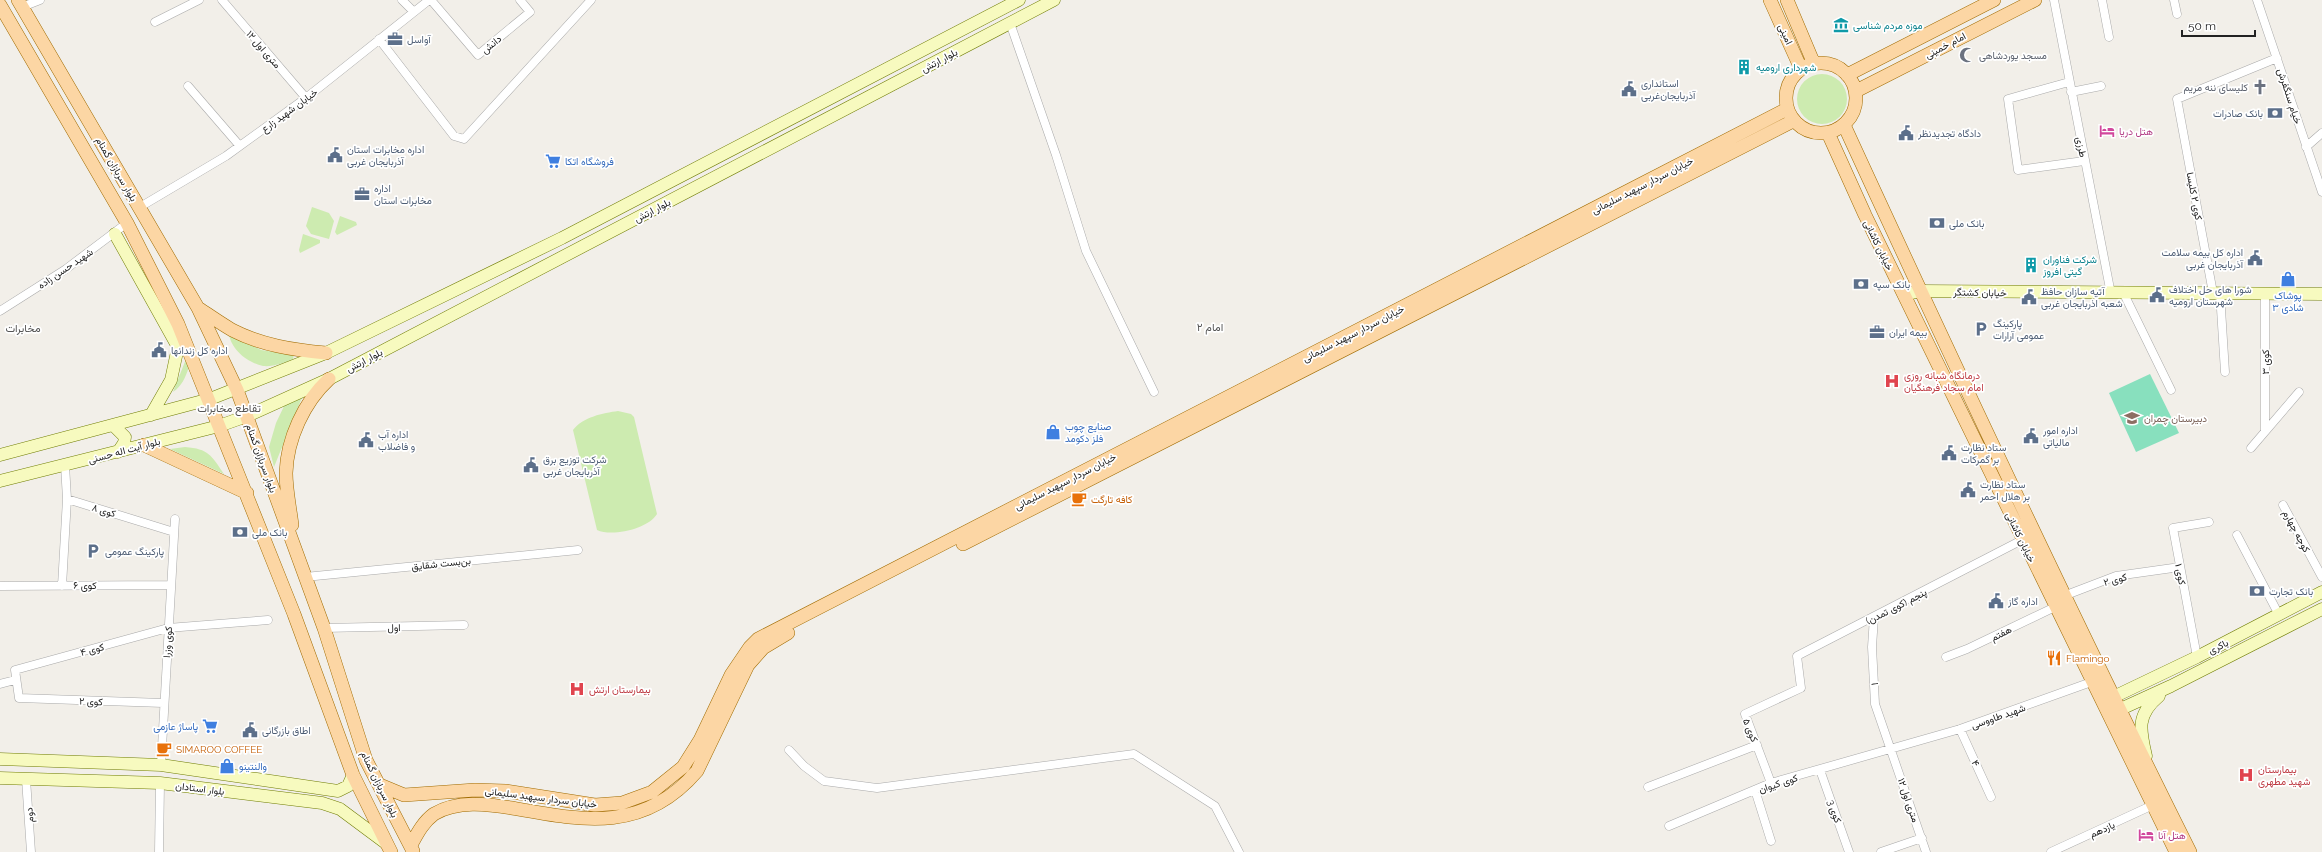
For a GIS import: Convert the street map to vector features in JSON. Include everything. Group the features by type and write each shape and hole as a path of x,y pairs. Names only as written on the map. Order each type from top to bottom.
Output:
{"main road":[{"name":"بلوار ارتش","path":"237,390 326,353 562,238 1019,0"},
{"name":"بلوار ارتش","path":"247,416 329,379 482,297 570,253 1054,0"},
{"name":"امینی","path":"1770,0 1808,66"},
{"name":"امینی","path":"1787,0 1808,66"},
{"name":"امام خمینی","path":"1848,75 1994,0"},
{"name":"امام خمینی","path":"1856,91 2021,3 2036,0"},
{"name":"بلوار سربازان گمنام","path":"20,4 198,308 237,390 324,628 366,760 412,849"},
{"name":"بلوار سربازان گمنام","path":"1,8 127,223 178,324 210,399 219,426 247,493 353,775 389,848"},
{"path":"1002,8 1010,23"},
{"path":"1832,65 1848,75 1856,91 1854,110 1844,125 1828,133 1812,133 1793,121 1787,109 1786,89 1795,74 1808,66 1832,65"},
{"name":"خیابان سردار سپهبد سلیمانی","path":"380,785 404,796 475,790 498,791 595,805 622,803 652,792 678,772 691,756 731,675 750,647 758,639 1787,109"},
{"name":"خیابان سردار سپهبد سلیمانی","path":"412,849 424,823 435,814 456,807 484,804 596,819 622,818 646,810 667,800 686,784 697,771 748,665 763,648 1793,121"},
{"path":"1844,125 1920,291 2057,601"},
{"name":"خیابان کاشانی","path":"1828,133 2022,540 2057,601 2113,712 2153,806 2176,852"},
{"path":"115,234 178,347"},
{"path":"562,238 570,253"},
{"path":"475,280 482,297"},
{"name":"خیابان کشتگر","path":"1904,295 1920,291 2111,294 2322,294"},
{"path":"198,308 232,330 263,343 295,350 326,353"},
{"path":"151,415 163,398 171,380 178,347 178,324"},
{"path":"294,548 286,472 289,456 296,428 307,406 329,379"},
{"path":"1,453 151,415 237,390"},
{"name":"بلوار آیت اله حسنی","path":"0,481 219,426 247,416"},
{"path":"113,425 125,437 124,443 118,452"},
{"path":"144,445 247,493"},
{"name":"باکری","path":"2107,700 2248,632 2322,592"},
{"name":"باکری","path":"2113,712 2171,686 2322,609"},
{"path":"2248,632 2254,644"},
{"path":"2148,767 2141,732 2143,718 2147,706 2171,686"},
{"name":"خیابان کاشانی","path":"2113,712 2148,767 2190,852"},
{"name":"بلوار استادان","path":"0,759 160,765 338,791 348,786 353,775"},
{"name":"بلوار استادان","path":"0,778 160,783 322,803 340,809 389,848"}],"street":[{"path":"20,4 40,0"},
{"path":"155,22 199,0"},
{"name":"۱۲ متری اول","path":"222,0 306,98"},
{"path":"402,0 414,12"},
{"name":"خیابان شهید زارع","path":"140,208 239,145 306,98 430,0"},
{"name":"دانش","path":"430,0 478,55 530,12 520,0"},
{"path":"379,39 454,136 464,139 590,0"},
{"name":"طرزی","path":"2054,0 2111,294"},
{"path":"2102,0 2109,37"},
{"path":"2174,0 2177,14"},
{"name":"خیام سنگفرش","path":"2257,0 2322,192"},
{"path":"1010,23 1056,155 1086,251 1154,392"},
{"name":"کوی ۲ کلیسا","path":"2217,293 2177,99 2277,58"},
{"path":"2069,82 2008,99 2018,170 2084,161"},
{"path":"188,86 239,145"},
{"path":"2071,92 2101,86"},
{"path":"2306,147 2322,133"},
{"name":"شهید حسن زاده","path":"0,311 66,269 115,234 127,223"},
{"path":"2217,293 2225,372"},
{"path":"2124,294 2171,390"},
{"name":"کوی ۳","path":"2265,294 2265,431"},
{"path":"2252,448 2299,392"},
{"path":"62,586 67,499 65,465"},
{"name":"کوی ۸","path":"67,499 174,532"},
{"name":"کوچه چهارم","path":"2283,505 2322,577"},
{"name":"کوی وزرا","path":"160,765 175,519"},
{"name":"کوی ۱","path":"2197,657 2172,528 2209,522"},
{"path":"2237,535 2279,615"},
{"name":"پنجم (کوی تمدن)","path":"1801,688 1797,656 2022,540"},
{"name":"بن‌بست شقایق","path":"305,577 578,550"},
{"name":"کوی ۲","path":"2057,601 2116,576 2180,567"},
{"name":"کوی ۶","path":"0,586 170,585"},
{"name":"هفتم","path":"1946,657 1967,649 2057,601"},
{"name":"۱","path":"1874,617 1872,647 1875,704 1891,748"},
{"name":"کوی ۴","path":"15,680 16,670 168,628 268,620"},
{"name":"اول","path":"324,628 464,625"},
{"path":"0,684 15,680"},
{"name":"کوی ۲","path":"15,680 19,698 163,703"},
{"name":"شهید طاووسی","path":"1891,748 1960,729 2097,680"},
{"name":"کوی ۵","path":"1771,783 1745,714 1801,688"},
{"name":"۴","path":"1960,729 1991,797"},
{"path":"1648,786 1757,745"},
{"name":"۱۲ متری اول","path":"1891,748 1926,852"},
{"name":"کوی کیوان","path":"1669,826 1771,783 1820,770 1891,748"},
{"path":"789,750 804,766 824,781 877,788 1134,754 1215,806 1239,852"},
{"name":"کوی 3","path":"1820,770 1849,852"},
{"name":"دوم","path":"26,779 31,852"},
{"path":"159,852 160,783"},
{"path":"1755,790 1770,842"},
{"name":"یازدهم","path":"2051,852 2153,806"},
{"path":"1881,852 1922,838"}],"green space":[{"path":"1822,74 1831,76 1842,85 1847,99 1845,108 1836,119 1822,124 1813,122 1802,113 1797,99 1799,90 1808,79"},
{"path":"312,207 329,213 334,221 329,239 311,234 306,226"},
{"path":"340,216 356,222 357,225 337,235 335,232"},
{"path":"303,234 320,240 320,243 300,253 299,250"},
{"path":"229,333 261,350 294,355 293,359 271,366 263,366 252,362 236,350 230,339"},
{"path":"186,359 189,367 186,375 181,384 173,392"},
{"path":"2150,374 2179,433 2136,452 2109,393"},
{"path":"303,395 274,467 269,447 276,423 286,402"},
{"path":"618,411 631,414 634,417 657,514 646,524 638,528 611,533 597,530 573,430 588,419 600,414"},
{"path":"185,447 199,449 209,454 224,474 170,449"}],"place":[{"name":"موزه مردم شناسی","path":"1841,25"},
{"name":"آواسل","path":"395,39"},
{"name":"مسجد یوردشاهی","path":"1967,55"},
{"name":"شهرداری ارومیه","path":"1744,67"},
{"name":"کلیسای ننه مریم","path":"2260,87"},
{"name":"استانداری آذربایجان‌غربی","path":"1629,89"},
{"name":"بانک صادرات","path":"2275,113"},
{"name":"هتل دریا","path":"2107,131"},
{"name":"دادگاه تجدیدنظر","path":"1906,133"},
{"name":"اداره مخابرات استان آذربایجان غربی","path":"335,155"},
{"name":"فروشگاه اتکا","path":"553,161"},
{"name":"اداره مخابرات استان","path":"362,194"},
{"name":"بانک ملی","path":"1937,223"},
{"name":"اداره کل بیمه سلامت آذربایجان غربی","path":"2255,258"},
{"name":"شرکت فناوران گیتی افروز","path":"2031,265"},
{"name":"پوشاک شادی ۳","path":"2288,279"},
{"name":"بانک سپه","path":"1861,284"},
{"name":"شورا های حل اختلاف شهرستان ارومیه","path":"2157,295"},
{"name":"آتیه سازان حافظ شعبه اذربایجان غربی","path":"2029,297"},
{"name":"پارکینگ عمومی آرارات","path":"1981,329"},
{"name":"بیمه ایران","path":"1877,332"},
{"name":"اداره کل زندانها","path":"159,350"},
{"name":"درمانگاه شبانه روزی امام سجاد فرهنگیان","path":"1892,381"},
{"name":"دبیرستان چمران","path":"2132,418"},
{"name":"صنایع چوب فلز دکومد","path":"1053,432"},
{"name":"اداره امور مالیاتی","path":"2031,436"},
{"name":"اداره آب و فاضلاب","path":"366,440"},
{"name":"ستاد نظارت بر گمرکات","path":"1949,453"},
{"name":"شرکت توزیع برق آذربایجان غربی","path":"531,465"},
{"name":"ستاد نظارت بر هلال احمر","path":"1968,490"},
{"name":"کافه تارگت","path":"1079,499"},
{"name":"بانک ملى","path":"240,532"},
{"name":"پارکینگ عمومی","path":"93,551"},
{"name":"بانک تجارت","path":"2257,591"},
{"name":"اداره گاز","path":"1996,601"},
{"name":"Flamingo","path":"2054,658"},
{"name":"بیمارستان ارتش","path":"577,689"},
{"name":"پاساژ عازمی","path":"210,726"},
{"name":"اطاق بازرگانی","path":"250,730"},
{"name":"SIMAROO COFFEE","path":"164,749"},
{"name":"والنتینو","path":"227,766"},
{"name":"بیمارستان شهید مطهری","path":"2246,775"},
{"name":"هتل آنا","path":"2146,835"}],"district":[{"name":"امام ۲","path":"1210,327"},
{"name":"مخابرات","path":"23,328"},
{"name":"تقاطع مخابرات","path":"229,408"}]}
